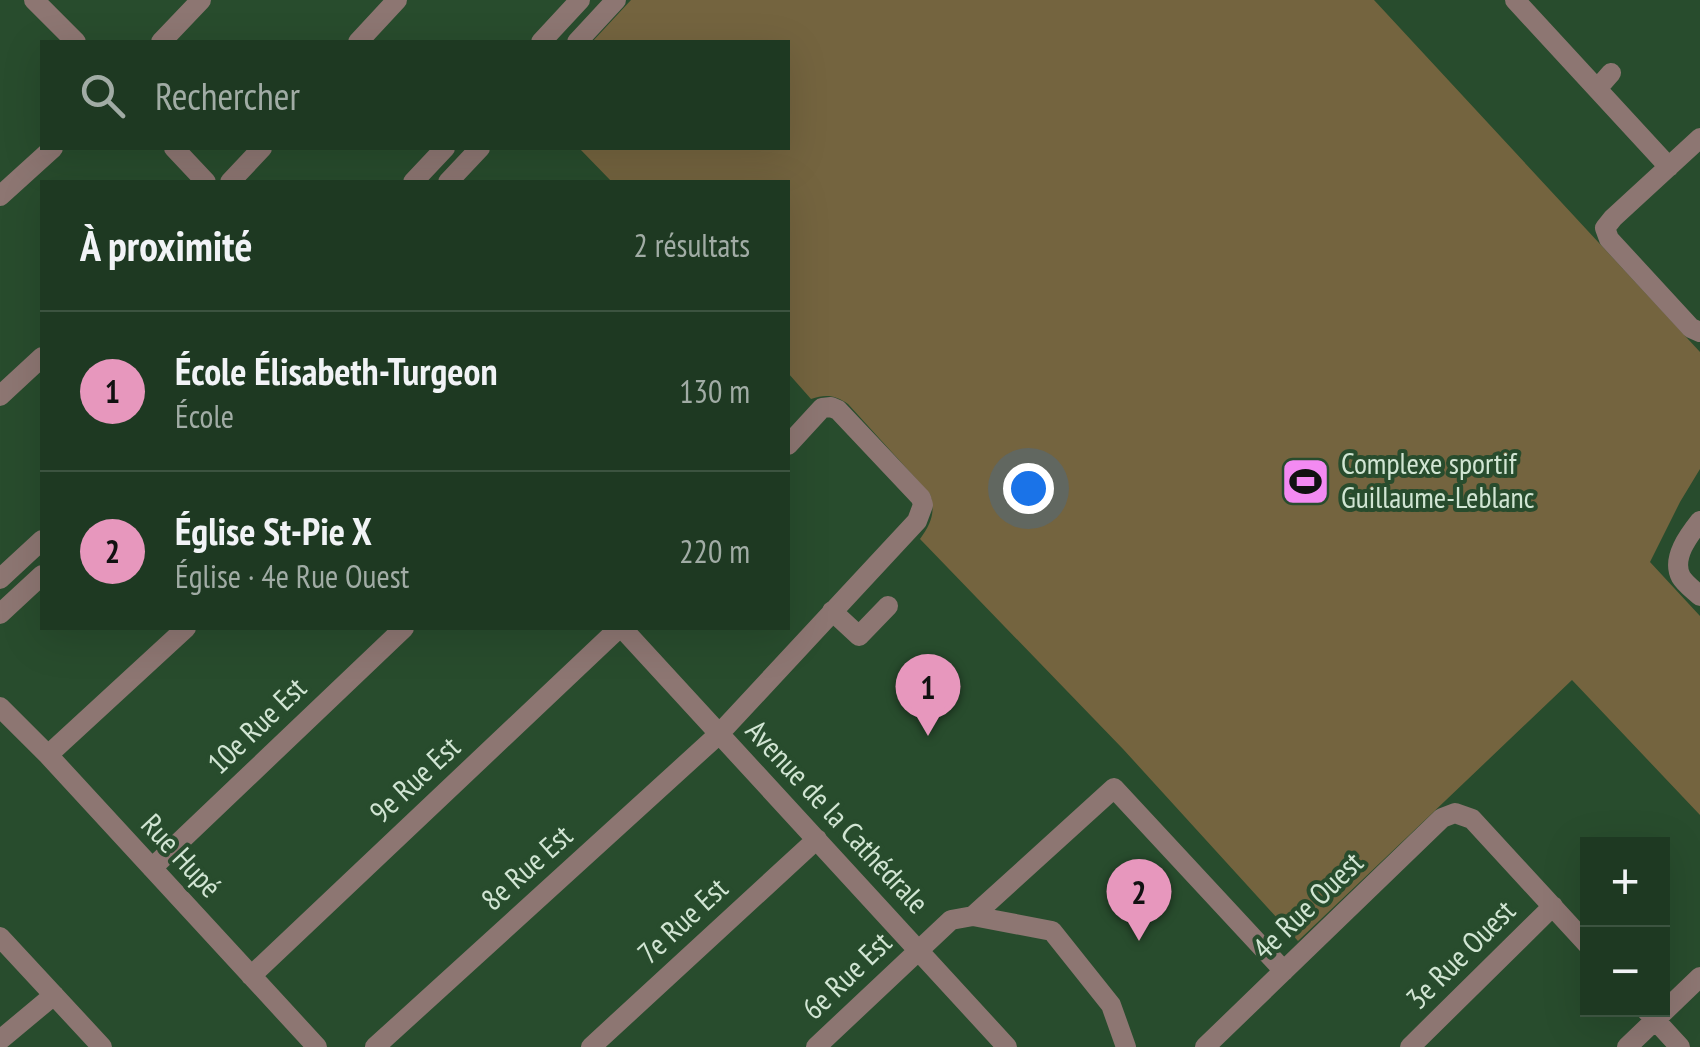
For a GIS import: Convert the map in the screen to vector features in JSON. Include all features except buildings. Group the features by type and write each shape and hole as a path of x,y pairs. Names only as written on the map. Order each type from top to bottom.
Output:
{"street":[{"path":"34,0 74,40"},
{"path":"163,40 201,0"},
{"path":"360,40 397,0"},
{"path":"543,40 580,0"},
{"path":"579,40 616,0"},
{"path":"1514,0 1604,81 1668,167"},
{"path":"1700,138 1605,228 1609,239 1691,328 1700,332"},
{"path":"0,196 51,150"},
{"path":"176,150 204,180"},
{"path":"232,180 260,150"},
{"path":"415,180 443,150"},
{"path":"450,180 478,150"},
{"path":"0,396 40,359"},
{"name":"8e Rue Est","path":"374,1047 719,734 917,521 923,505 921,498 838,410 822,408 790,444"},
{"path":"1700,521 1688,537 1679,566 1682,578 1700,596"},
{"path":"0,579 40,542"},
{"path":"0,614 40,577"},
{"path":"832,612 859,636 888,606"},
{"path":"48,754 184,630"},
{"name":"10e Rue Est","path":"152,868 402,630"},
{"name":"9e Rue Est","path":"251,976 619,630"},
{"name":"Avenue de la Cathédrale","path":"623,630 1008,1047"},
{"name":"Rue Hupé","path":"0,706 316,1047"},
{"name":"6e Rue Est","path":"816,1047 950,920 973,916 1114,788 1284,971"},
{"name":"4e Rue Ouest","path":"1205,1047 1442,818 1455,813 1472,819 1553,906"},
{"name":"7e Rue Est","path":"591,1047 817,839"},
{"path":"1553,906 1580,936"},
{"name":"3e Rue Ouest","path":"1410,1047 1553,906"},
{"path":"973,916 1052,931 1111,1005 1126,1047"},
{"path":"0,937 102,1047"},
{"path":"1670,1000 1700,977"},
{"path":"0,1040 54,995"},
{"path":"1627,1047 1649,1017"},
{"path":"1652,1017 1680,1047"}],"shaded area":[{"name":"Complexe sportif Guillaume-Leblanc","path":"631,0 1374,0 1700,352 1700,469 1650,562 1700,616 1700,815 1572,680 1298,941 1123,749 920,539 931,518 930,494 848,404 830,396 811,399 790,375 790,180 610,180 581,150 790,150 790,40 594,40"}],"place":[{"name":"Complexe sportif Guillaume-Leblanc","path":"1306,481"},
{"name":"École Élisabeth-Turgeon","path":"928,736"},
{"name":"Église St-Pie X","path":"1139,941"}]}
